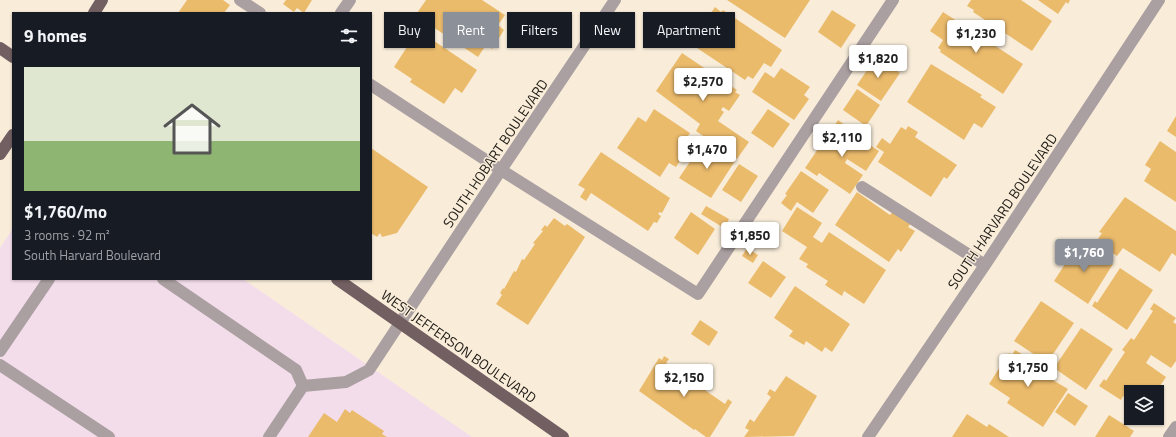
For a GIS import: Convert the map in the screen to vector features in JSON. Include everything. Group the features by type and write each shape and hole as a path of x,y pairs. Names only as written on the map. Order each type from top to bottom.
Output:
{"main road":[{"path":"95,12 102,0"},
{"path":"0,48 12,56"},
{"path":"0,154 12,136"},
{"name":"WEST JEFFERSON BOULEVARD","path":"338,280 563,437"}],"street":[{"path":"240,0 258,12"},
{"path":"342,12 350,0"},
{"name":"SOUTH HOBART BOULEVARD","path":"303,386 346,382 370,370 501,170 616,0"},
{"path":"372,86 501,170 698,294 893,0"},
{"name":"SOUTH HARVARD BOULEVARD","path":"868,437 985,265 1159,0"},
{"path":"862,187 985,265"},
{"path":"0,351 48,280"},
{"path":"164,280 296,370 303,386 269,437"},
{"path":"0,365 109,437"},
{"path":"1170,437 1176,427"}],"shaded area":[{"path":"12,230 12,280 244,280 472,437 0,437 0,248"}],"building":[{"path":"187,0 223,0 230,5 225,12 179,12"},
{"path":"286,0 312,0 305,12 297,8 294,12 283,4"},
{"path":"426,0 482,0 505,15 499,24 499,12 443,12 443,34 435,28 435,12 418,12"},
{"path":"727,0 810,0 785,38"},
{"path":"971,0 1021,0 1052,21 1032,51 973,12 974,10 967,6"},
{"path":"1038,0 1070,0 1068,4 1066,2 1058,14"},
{"path":"715,7 721,12 712,12"},
{"path":"832,10 856,25 841,48 818,32"},
{"path":"943,12 1023,64 1003,94 940,52 941,50 938,48 943,40 930,31"},
{"path":"735,18 782,50 771,67 764,63 753,79 748,76 745,80 697,48 735,48"},
{"path":"499,26 504,30 499,38"},
{"path":"435,42 477,70 462,93 455,88 444,104 410,82 412,79 394,67 406,48 435,48"},
{"path":"464,48 484,48 478,57"},
{"path":"682,53 737,90 735,92 740,95 729,111 723,107 721,110 724,112 718,121 749,142 737,159 696,131 700,124 656,91"},
{"path":"876,57 900,73 881,101 857,85"},
{"path":"931,64 982,95 980,97 996,107 982,128 974,123 964,140 907,102"},
{"path":"781,68 810,87 804,95 809,99 794,120 752,92 765,72 774,78"},
{"path":"857,89 880,105 866,126 843,110"},
{"path":"654,109 690,133 683,143 686,145 683,149 686,151 676,167 669,163 660,177 617,148 638,117 646,122"},
{"path":"768,109 790,124 773,148 751,133"},
{"path":"1176,116 1176,137 1167,131"},
{"path":"838,120 849,128 847,130 879,151 866,171 847,159 845,163 863,175 850,194 819,173 817,176 805,168 820,146 827,150 829,147 823,143"},
{"path":"908,126 918,132 915,137 957,165 947,179 944,177 931,197 878,162 884,152 876,147 882,138 890,144 901,127 906,130"},
{"path":"704,141 735,161 711,198 679,178"},
{"path":"1160,141 1176,152 1176,202 1144,181 1151,169 1145,165"},
{"path":"372,149 428,187 397,233 382,237 380,233 377,237 372,234"},
{"path":"601,152 670,198 662,213 660,212 658,214 661,216 657,223 654,222 648,231 591,193 586,201 580,197 585,189 578,185"},
{"path":"739,164 758,176 741,202 722,190"},
{"path":"801,171 829,190 813,213 797,202 791,211 781,203 787,195 785,194"},
{"path":"857,192 890,215 893,211 911,223 908,227 915,231 901,252 898,249 889,262 835,225"},
{"path":"1125,197 1176,231 1176,256 1172,253 1160,272 1123,248 1117,256 1096,242 1102,233 1099,232"},
{"path":"706,206 729,219 724,228 701,214"},
{"path":"797,207 822,223 813,237 822,243 829,232 886,270 864,304 844,291 842,296 825,285 828,281 806,267 808,264 799,259 807,247 782,231"},
{"path":"691,212 715,229 698,255 674,238"},
{"path":"554,218 565,226 567,224 585,237 528,325 496,304 502,295 500,293 503,288 504,289 514,271 516,272 522,259 524,260 535,244 533,243 543,231 541,230 545,225 547,227"},
{"path":"1080,241 1113,264 1088,304 1054,281"},
{"path":"747,248 758,255 753,263 742,256"},
{"path":"763,261 786,277 771,298 748,283"},
{"path":"1120,268 1153,290 1127,330 1092,306 1095,301 1097,303"},
{"path":"795,286 850,324 832,352 825,347 822,352 806,341 804,345 789,336 793,331 774,318"},
{"path":"1041,301 1074,323 1047,363 1014,341"},
{"path":"1154,303 1176,318 1173,322 1176,324 1176,361 1171,368 1151,355 1146,363 1166,377 1161,385 1124,385 1124,396 1121,400 1099,386 1104,379 1106,381 1125,352 1122,350 1131,338 1134,340 1153,311 1150,309"},
{"path":"700,320 718,332 709,346 691,334"},
{"path":"1081,328 1113,349 1086,390 1054,368"},
{"path":"1015,350 1033,361 1029,366 1068,389 1043,427 1007,403 1010,398 989,384 1009,353 1012,355"},
{"path":"664,356 669,359 666,363 691,380 694,376 702,382 699,386 725,404 728,399 732,402 710,437 706,437 695,429 694,430 639,391 659,358 662,360"},
{"path":"786,376 817,396 794,436 744,437 749,430 745,428 750,419 754,422 771,397 767,394 770,389 775,392"},
{"path":"1068,393 1088,406 1075,426 1055,412"},
{"path":"345,409 350,413 352,410 384,431 382,434 387,437 308,437 324,413 337,422"},
{"path":"967,414 987,427 989,424 1009,437 952,437"},
{"path":"1109,415 1134,431 1130,437 1095,437"}]}
